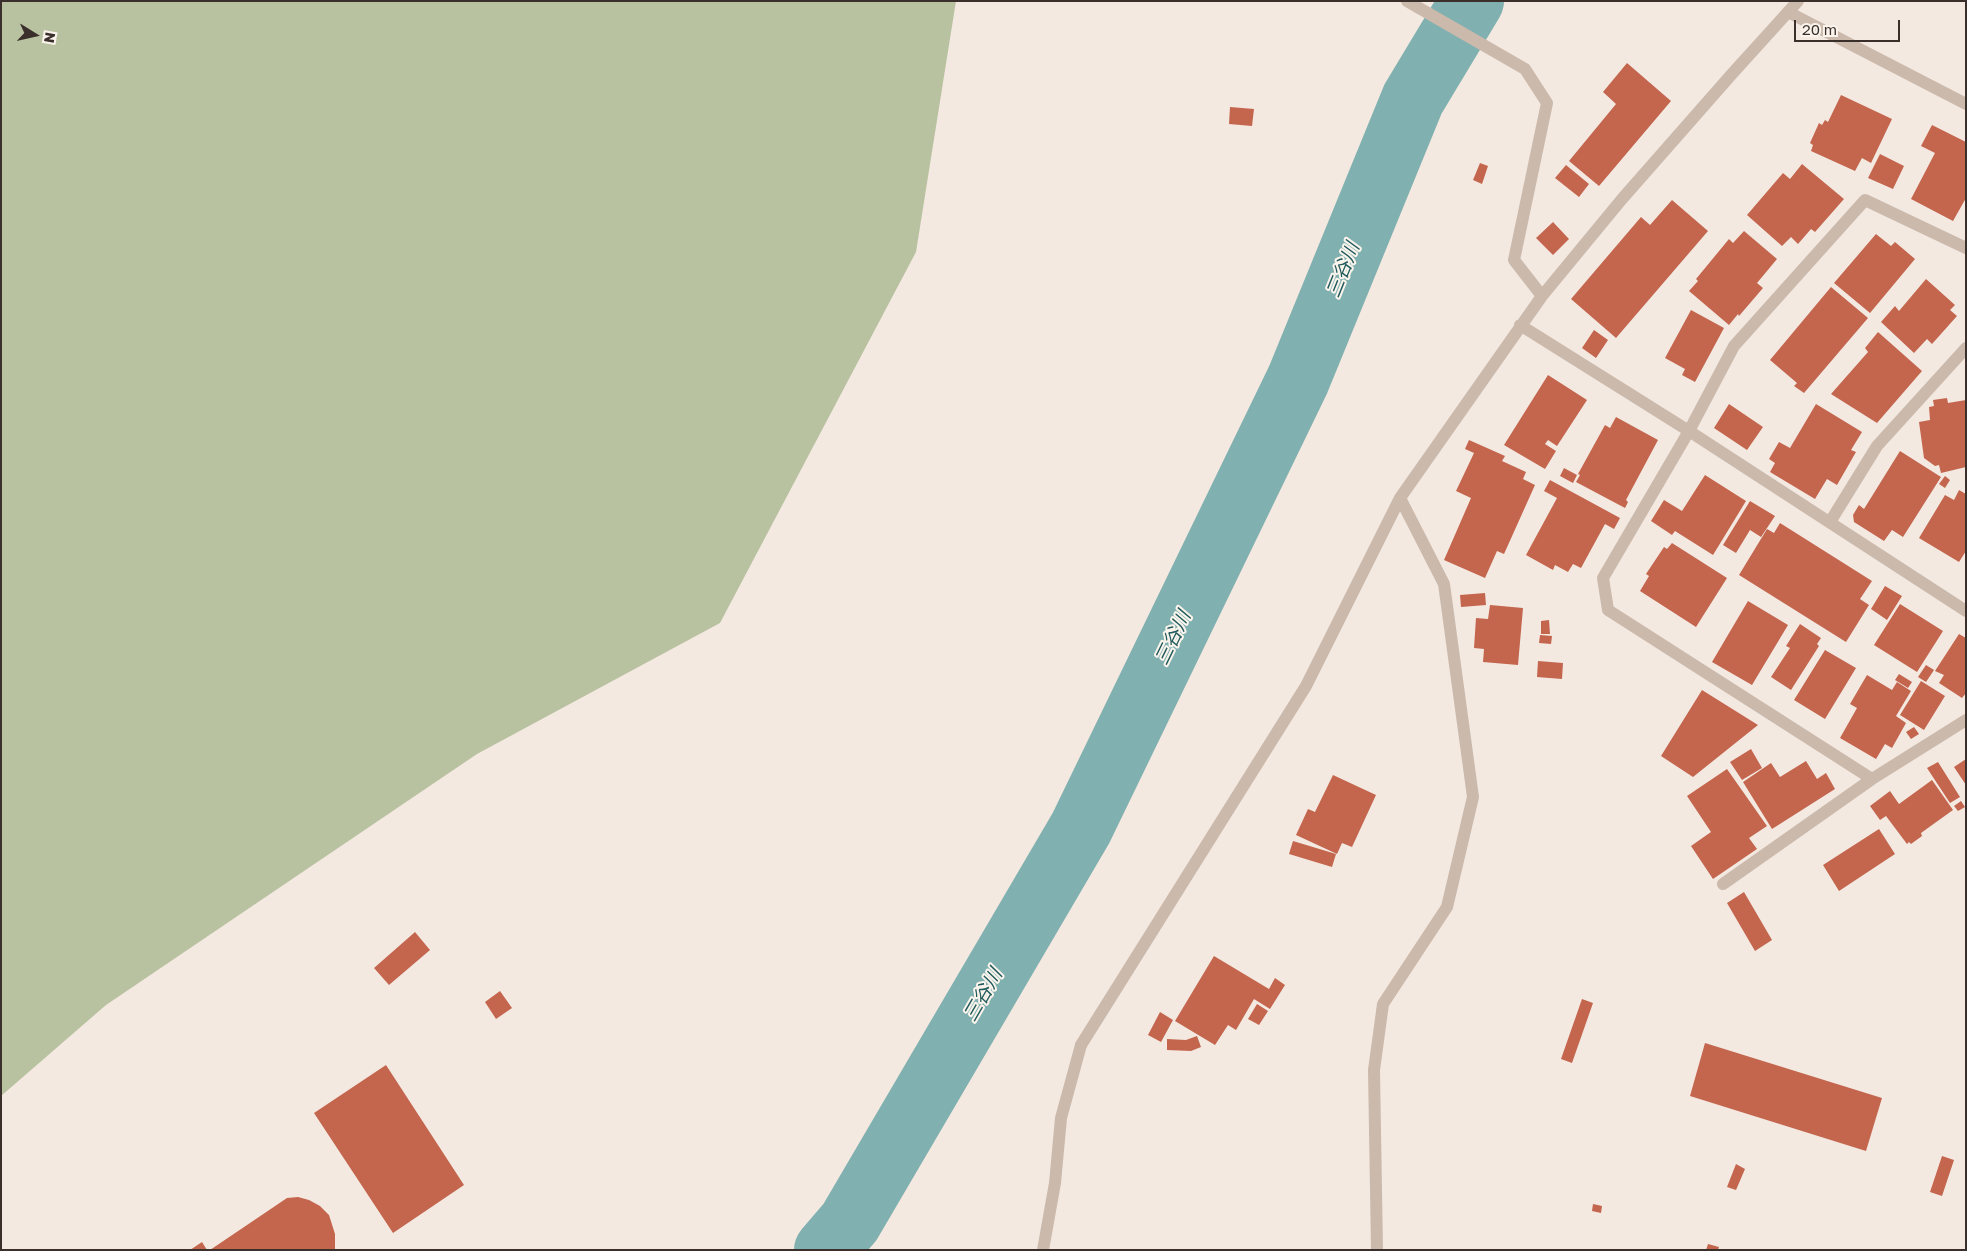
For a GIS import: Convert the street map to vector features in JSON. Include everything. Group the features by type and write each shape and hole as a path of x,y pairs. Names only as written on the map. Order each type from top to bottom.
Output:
{"street":[{"path":"1406,1 1525,69 1547,103 1514,260 1542,296"},
{"path":"1044,1249 1055,1183 1061,1118 1081,1045 1306,686 1400,498 1542,296 1628,192 1798,1"},
{"path":"1788,12 1966,104"},
{"path":"1872,780 1608,610 1603,578 1689,431 1734,346 1866,200 1966,248"},
{"path":"1520,325 1689,431 1966,611"},
{"path":"1830,522 1877,446 1966,348"},
{"path":"1377,1250 1374,1070 1383,1004 1447,907 1473,797 1444,584 1400,498"},
{"path":"1723,884 1872,780 1966,720"}],"green space":[{"path":"1,1 956,1 916,252 720,623 477,754 106,1005 1,1096"}],"building":[{"path":"1627,63 1671,101 1599,186 1569,161 1616,104 1603,92"},
{"path":"1841,95 1892,119 1871,163 1862,158 1855,171 1811,151 1813,145 1810,143 1819,123 1822,125 1825,120 1828,122"},
{"path":"1230,107 1254,109 1252,126 1229,124"},
{"path":"1932,125 1966,142 1966,198 1953,221 1911,199 1935,153 1921,146"},
{"path":"1880,154 1904,166 1893,189 1868,178"},
{"path":"1480,163 1488,166 1482,184 1473,180"},
{"path":"1802,164 1844,199 1815,232 1811,229 1798,244 1791,237 1782,246 1747,215 1783,173 1790,179"},
{"path":"1566,165 1589,184 1579,197 1555,178"},
{"path":"1672,200 1708,231 1616,338 1571,299 1641,217 1650,225"},
{"path":"1553,222 1569,239 1553,255 1536,238"},
{"path":"1744,231 1777,259 1757,283 1763,288 1729,325 1689,291 1698,281 1696,279 1729,239 1733,243"},
{"path":"1876,234 1891,246 1895,242 1915,259 1870,313 1834,283"},
{"path":"1926,279 1955,305 1950,310 1957,316 1932,344 1927,339 1914,353 1881,322 1895,306 1899,311"},
{"path":"1831,287 1868,318 1804,393 1794,386 1797,383 1770,360"},
{"path":"1691,310 1724,328 1695,382 1682,375 1685,369 1665,358"},
{"path":"1594,330 1608,340 1596,358 1582,348"},
{"path":"1878,332 1922,371 1877,423 1831,394 1868,352 1865,348"},
{"path":"1548,375 1587,400 1557,446 1548,440 1545,444 1556,451 1545,469 1504,445"},
{"path":"1947,398 1948,403 1966,400 1966,467 1941,473 1939,465 1935,466 1924,458 1919,422 1930,420 1929,407 1934,406 1933,400"},
{"path":"1729,404 1763,427 1747,450 1714,428"},
{"path":"1816,404 1862,432 1851,450 1856,452 1837,485 1827,479 1815,499 1770,472 1775,463 1769,459 1779,442 1790,448"},
{"path":"1616,417 1658,440 1626,500 1628,502 1625,508 1576,482 1580,475 1578,474 1605,425 1610,428"},
{"path":"1469,440 1505,456 1502,461 1526,472 1523,479 1535,485 1504,554 1497,551 1485,578 1444,560 1471,498 1456,491 1474,453 1465,449"},
{"path":"1900,451 1941,477 1903,537 1892,530 1884,541 1854,522 1853,515 1859,505 1864,509"},
{"path":"1564,468 1577,475 1573,483 1560,476"},
{"path":"1705,475 1746,501 1713,555 1675,531 1672,535 1651,521 1664,500 1682,511"},
{"path":"1945,476 1950,480 1945,488 1939,484"},
{"path":"1550,480 1620,518 1614,529 1605,524 1581,568 1573,564 1568,572 1555,565 1553,570 1526,555 1557,498 1544,491"},
{"path":"1959,490 1966,494 1966,551 1959,562 1919,538 1945,495 1954,500"},
{"path":"1750,501 1775,516 1761,537 1750,530 1736,553 1723,545"},
{"path":"1780,523 1872,581 1860,599 1869,605 1846,642 1739,575 1767,529 1774,533"},
{"path":"1672,543 1727,578 1696,627 1640,591 1649,576 1646,574 1664,547 1667,549"},
{"path":"1885,586 1902,596 1887,620 1871,609"},
{"path":"1485,593 1486,605 1461,607 1460,595"},
{"path":"1748,601 1788,625 1752,685 1712,662"},
{"path":"1900,604 1943,631 1917,672 1874,645"},
{"path":"1490,605 1523,608 1518,665 1483,662 1484,649 1474,648 1476,618 1488,619"},
{"path":"1549,620 1550,634 1541,634 1541,621"},
{"path":"1800,624 1821,638 1817,644 1819,646 1791,690 1771,677 1790,648 1786,646"},
{"path":"1959,634 1966,638 1966,693 1962,698 1939,683 1944,675 1935,671"},
{"path":"1540,635 1552,636 1551,644 1539,643"},
{"path":"1825,650 1856,668 1825,719 1794,700"},
{"path":"1538,661 1563,663 1562,679 1537,677"},
{"path":"1926,665 1934,670 1926,682 1918,677"},
{"path":"1899,674 1912,682 1908,688 1895,680"},
{"path":"1867,675 1892,690 1897,682 1911,691 1896,716 1906,723 1892,748 1885,744 1876,759 1840,738 1857,708 1850,704"},
{"path":"1921,681 1945,696 1924,730 1900,715"},
{"path":"1702,690 1758,725 1693,777 1661,756"},
{"path":"1914,727 1919,734 1911,739 1906,732"},
{"path":"1751,749 1762,768 1742,780 1730,762"},
{"path":"1966,759 1966,785 1954,767"},
{"path":"1806,761 1817,779 1826,773 1835,789 1772,829 1743,782 1771,763 1780,777"},
{"path":"1938,762 1960,797 1950,803 1927,768"},
{"path":"1727,769 1767,826 1749,838 1757,849 1713,879 1691,846 1711,832 1687,796"},
{"path":"1333,775 1376,795 1352,847 1342,843 1337,854 1296,835 1308,809 1315,812"},
{"path":"1932,780 1953,810 1921,833 1922,836 1911,844 1909,842 1907,844 1886,816 1880,820 1870,806 1890,791 1899,804"},
{"path":"1961,801 1965,807 1958,811 1954,806"},
{"path":"1879,829 1895,854 1839,891 1823,865"},
{"path":"1293,841 1336,854 1332,867 1289,854"},
{"path":"1744,892 1772,940 1755,951 1727,903"},
{"path":"415,932 430,950 389,985 374,968"},
{"path":"1214,956 1269,989 1275,978 1285,985 1270,1009 1254,999 1236,1030 1228,1025 1215,1045 1175,1021"},
{"path":"500,991 512,1008 496,1019 485,1002"},
{"path":"1582,999 1593,1003 1572,1063 1561,1059"},
{"path":"1257,1004 1268,1011 1259,1025 1248,1019"},
{"path":"1160,1012 1173,1020 1161,1042 1148,1035"},
{"path":"1197,1036 1201,1047 1191,1051 1167,1050 1167,1039 1186,1040"},
{"path":"1705,1043 1882,1098 1866,1151 1690,1096"},
{"path":"386,1065 464,1185 393,1233 314,1113"},
{"path":"1942,1156 1954,1160 1942,1196 1930,1192"},
{"path":"1736,1164 1745,1169 1736,1190 1727,1187"},
{"path":"298,1197 320,1206 329,1215 335,1234 335,1250 210,1250 287,1198"},
{"path":"1593,1204 1602,1206 1601,1213 1592,1211"},
{"path":"202,1242 207,1250 190,1250"},
{"path":"1708,1244 1719,1247 1718,1250 1706,1250"}],"waterway":[{"name":"三谷川","path":"826,1250 850,1222 1081,828 1298,380 1413,99 1472,1"}]}
